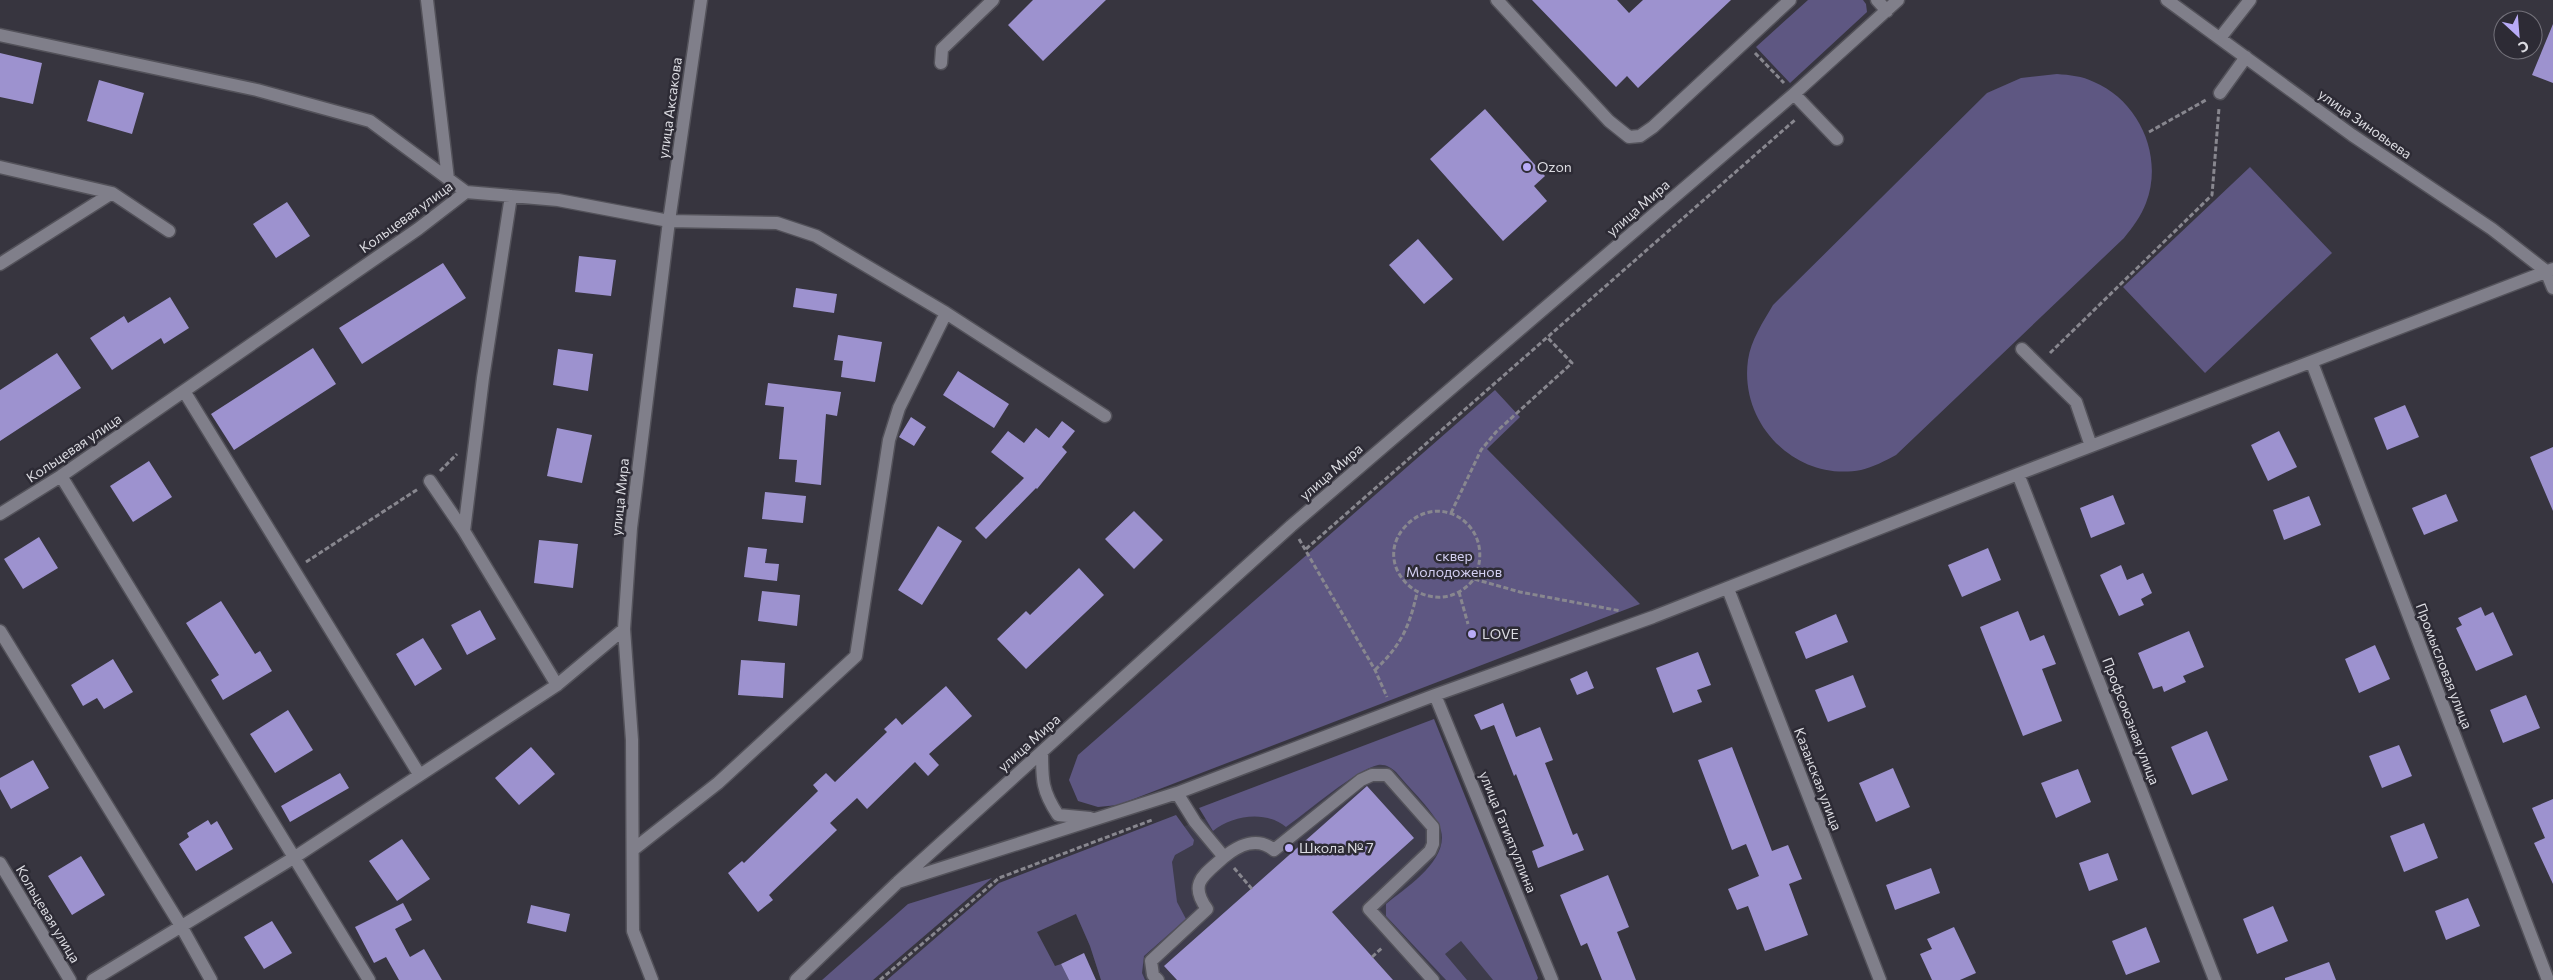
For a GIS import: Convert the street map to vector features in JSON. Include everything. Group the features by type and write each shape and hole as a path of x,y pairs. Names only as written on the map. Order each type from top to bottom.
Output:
{"street":[{"path":"426,0 448,179"},
{"name":"улица Аксакова","path":"669,221 701,0"},
{"path":"941,62 942,49 993,0"},
{"path":"1497,0 1609,121 1629,137 1640,136 1654,127 1790,0"},
{"path":"1877,0 1886,11"},
{"name":"улица Мира","path":"796,980 898,882 1291,526 1794,94 1898,0"},
{"name":"улица Зиновьева","path":"2167,0 2352,135 2550,270"},
{"path":"2220,38 2250,0"},
{"name":"Кольцевая улица","path":"0,35 257,90 370,121 466,192 418,229 61,476 0,514"},
{"path":"2220,93 2246,57"},
{"path":"1794,94 1837,139"},
{"path":"0,167 112,194 169,231"},
{"path":"466,192 558,200 669,221 777,223 795,227 854,256 1105,416"},
{"path":"0,264 112,194"},
{"path":"464,531 511,196"},
{"name":"улица Мира","path":"652,980 633,931 632,740 624,629 631,528 669,221"},
{"path":"898,882 1177,793 1435,695 1653,618 2018,474 2312,363 2550,270 2553,288"},
{"path":"634,849 718,783 856,656 889,440 898,408 946,313"},
{"path":"2022,349 2076,402 2091,446"},
{"name":"Промысловая улица","path":"2312,363 2548,980"},
{"path":"184,391 295,569 419,774"},
{"name":"Профсоюзная улица","path":"2018,474 2216,980"},
{"path":"61,476 369,980"},
{"path":"430,481 464,531 557,685"},
{"name":"Казанская улица","path":"1728,589 1880,980"},
{"path":"92,980 295,858 419,774 557,685 624,629"},
{"path":"0,631 181,926 211,980"},
{"name":"улица Гатиятуллина","path":"1435,695 1552,980"},
{"path":"1042,752 1042,778 1046,798 1058,815 1095,819"},
{"path":"1158,980 1154,975 1151,961 1207,909 1198,897 1197,887 1201,880 1224,857 1234,848 1254,842 1267,844 1274,850 1361,780 1382,773 1388,775 1433,827 1433,844 1430,851 1369,909 1433,980"},
{"path":"1177,793 1195,822 1224,857"},
{"name":"Кольцевая улица","path":"0,863 70,980"}],"path":[{"path":"1745,42 1794,94"},
{"path":"2149,132 2220,93"},
{"path":"2038,364 2212,195 2220,93"},
{"path":"1306,549 1808,108"},
{"path":"1451,514 1481,450 1496,432 1572,363 1548,338"},
{"path":"295,569 430,481 476,436"},
{"path":"1438,511 1451,514 1469,525 1480,543 1481,557 1474,579 1459,592 1438,597 1417,593 1406,584 1398,572 1394,558 1396,544 1402,530 1418,517 1438,511"},
{"path":"1291,526 1375,670 1393,712"},
{"path":"1474,579 1520,592 1626,612"},
{"path":"1459,592 1468,624"},
{"path":"1375,670 1389,657 1406,633 1417,593"},
{"path":"880,980 999,878 1159,817"},
{"path":"1224,857 1252,889"}],"shaded area":[{"name":"Школа № 7","path":"1413,743 1516,980 1101,980 1090,946 1076,914 1185,826"}],"green space":[{"path":"1808,0 1863,0 1866,4 1867,12 1790,83 1756,47"},
{"path":"2057,74 2085,78 2110,91 2124,102 2144,132 2152,167 2151,185 2144,208 2134,226 2124,238 1896,455 1879,464 1861,470 1837,471 1815,467 1794,457 1777,444 1763,426 1753,406 1748,384 1748,360 1752,345 1773,305 1987,93 2021,78"},
{"path":"2250,167 2332,253 2205,373 2123,287"},
{"name":"сквер Молодоженов","path":"1495,390 1520,417 1487,449 1640,604 1118,805 1098,807 1078,801 1069,780 1078,755"},
{"path":"1434,719 1538,978 1537,980 1493,980 1461,941 1445,954 1467,980 1446,980 1386,916 1386,904 1417,879 1435,858 1441,847 1442,835 1438,823 1429,810 1396,772 1388,767 1378,765 1358,774 1286,827 1269,818 1249,817 1230,821 1213,831 1199,808"},
{"path":"1176,815 1194,840 1193,845 1175,855 1172,862 1177,902 1186,919 1144,956 1142,973 1145,980 1101,980 1090,946 1076,914 1037,932 1055,966 1061,964 1069,980 887,980 999,883"},
{"path":"992,878 873,980 822,980 908,904"}],"building":[{"path":"1033,0 1106,0 1043,61 1008,25"},
{"path":"1532,0 1617,0 1629,13 1643,0 1731,0 1638,88 1627,76 1616,87"},
{"path":"2553,24 2553,83 2532,75 2538,60 2543,60 2543,48"},
{"path":"0,53 42,63 33,104 0,97"},
{"path":"99,80 144,93 132,134 87,121"},
{"path":"1485,109 1545,176 1534,186 1547,201 1503,241 1430,159"},
{"path":"287,202 310,236 276,258 253,224"},
{"path":"1418,239 1453,279 1424,304 1389,265"},
{"path":"579,256 616,260 611,296 575,292"},
{"path":"443,263 466,298 362,364 339,328"},
{"path":"796,288 837,294 834,313 793,307"},
{"path":"170,297 189,328 164,344 161,338 112,370 90,338 124,316 128,323"},
{"path":"838,335 882,342 875,382 841,377 843,361 834,360"},
{"path":"313,348 336,384 234,450 211,414"},
{"path":"558,349 593,354 588,391 553,385"},
{"path":"57,353 81,388 0,441 0,390"},
{"path":"958,371 1009,404 994,428 943,395"},
{"path":"768,383 841,392 837,416 826,414 821,485 795,482 797,460 779,459 784,407 765,405"},
{"path":"2405,405 2419,437 2387,450 2374,418"},
{"path":"911,417 926,427 914,446 899,437"},
{"path":"1062,421 1075,431 1062,447 1067,452 1037,489 986,539 975,528 1024,478 991,452 1008,431 1024,443 1036,428 1049,438"},
{"path":"557,428 592,435 582,483 547,476"},
{"path":"2279,431 2297,467 2268,481 2251,445"},
{"path":"2553,447 2553,511 2530,457"},
{"path":"149,461 172,497 133,522 110,486"},
{"path":"765,492 806,496 803,523 762,519"},
{"path":"2446,494 2458,521 2424,535 2412,508"},
{"path":"2113,495 2125,524 2091,538 2080,508"},
{"path":"2309,496 2321,525 2284,540 2273,510"},
{"path":"1134,511 1163,540 1134,569 1105,539"},
{"path":"938,526 962,541 922,605 898,590"},
{"path":"39,537 58,568 23,589 4,559"},
{"path":"539,540 578,544 573,588 534,583"},
{"path":"748,547 767,549 765,563 779,564 777,581 744,577"},
{"path":"1988,548 2001,580 1962,597 1948,565"},
{"path":"2121,565 2127,580 2143,573 2152,593 2141,599 2144,605 2119,616 2100,575"},
{"path":"1079,568 1104,595 1026,669 997,639 1026,611 1030,615"},
{"path":"762,591 800,595 797,626 758,621"},
{"path":"221,601 255,654 260,651 272,671 223,700 211,680 219,675 186,623"},
{"path":"2481,607 2485,616 2493,612 2513,655 2476,671 2456,628 2462,625 2458,618"},
{"path":"480,610 496,639 467,655 451,625"},
{"path":"2018,611 2030,641 2044,635 2056,664 2042,669 2062,721 2023,736 1980,627"},
{"path":"1836,614 1848,642 1806,659 1795,632"},
{"path":"2189,631 2204,667 2183,676 2186,682 2164,692 2162,686 2153,689 2138,653"},
{"path":"423,638 442,669 415,686 396,654"},
{"path":"2375,645 2390,679 2359,693 2345,659"},
{"path":"1698,652 1711,685 1697,690 1702,702 1673,713 1656,668"},
{"path":"113,659 133,692 104,709 97,698 83,706 71,685"},
{"path":"741,660 785,663 783,698 738,695"},
{"path":"1587,671 1594,688 1577,695 1570,679"},
{"path":"1853,675 1866,707 1828,722 1815,690"},
{"path":"946,686 972,716 929,754 939,765 928,776 915,762 867,809 857,798 830,823 837,830 769,895 773,900 758,912 728,873 742,861 744,863 818,791 813,785 826,773 835,782 887,732 884,729 896,718 902,725"},
{"path":"2526,695 2540,728 2503,743 2490,710"},
{"path":"1503,703 1516,737 1540,727 1553,760 1545,763 1573,835 1577,833 1584,850 1538,868 1532,851 1544,846 1516,774 1514,776 1494,725 1481,730 1474,715"},
{"path":"288,710 313,750 275,773 250,734"},
{"path":"2207,731 2228,780 2192,795 2171,747"},
{"path":"2399,745 2412,776 2382,788 2369,756"},
{"path":"531,747 555,774 519,805 495,778"},
{"path":"1732,747 1772,851 1788,845 1802,879 1789,884 1808,935 1765,951 1748,906 1737,910 1728,889 1759,876 1746,844 1732,850 1698,760"},
{"path":"33,760 49,788 11,809 0,789 0,778"},
{"path":"1893,768 1910,807 1876,822 1859,783"},
{"path":"2078,769 2091,802 2056,818 2041,783"},
{"path":"340,773 349,788 290,822 281,806"},
{"name":"Школа № 7","path":"1367,786 1414,838 1332,912 1393,980 1177,980 1164,966"},
{"path":"2553,799 2553,884 2534,843 2545,838 2532,808"},
{"path":"208,820 211,825 217,821 233,849 196,871 179,844 189,837 187,833"},
{"path":"2424,823 2438,858 2404,872 2390,836"},
{"path":"402,839 430,879 397,901 369,861"},
{"path":"2108,853 2118,880 2089,891 2079,863"},
{"path":"81,856 105,895 72,915 48,876"},
{"path":"1931,868 1940,893 1895,910 1886,885"},
{"path":"1608,875 1629,927 1617,932 1636,980 1602,980 1587,943 1581,946 1560,895"},
{"path":"2468,898 2480,926 2446,940 2435,911"},
{"path":"403,903 412,920 395,929 410,957 424,949 442,980 399,980 386,957 374,963 355,927"},
{"path":"531,905 570,914 566,932 527,923"},
{"path":"2273,906 2288,941 2257,954 2243,919"},
{"path":"272,921 292,953 264,969 244,937"},
{"path":"1954,927 1976,973 1960,980 1932,980 1920,954 1932,949 1927,939"},
{"path":"2146,927 2160,962 2126,975 2112,941"},
{"path":"1084,953 1096,980 1069,980 1061,964"},
{"path":"2329,962 2336,980 2285,980 2285,978"}],"place":[{"name":"Ozon","path":"1527,167"},
{"name":"LOVE","path":"1472,634"},
{"name":"Школа № 7","path":"1289,848"}]}
